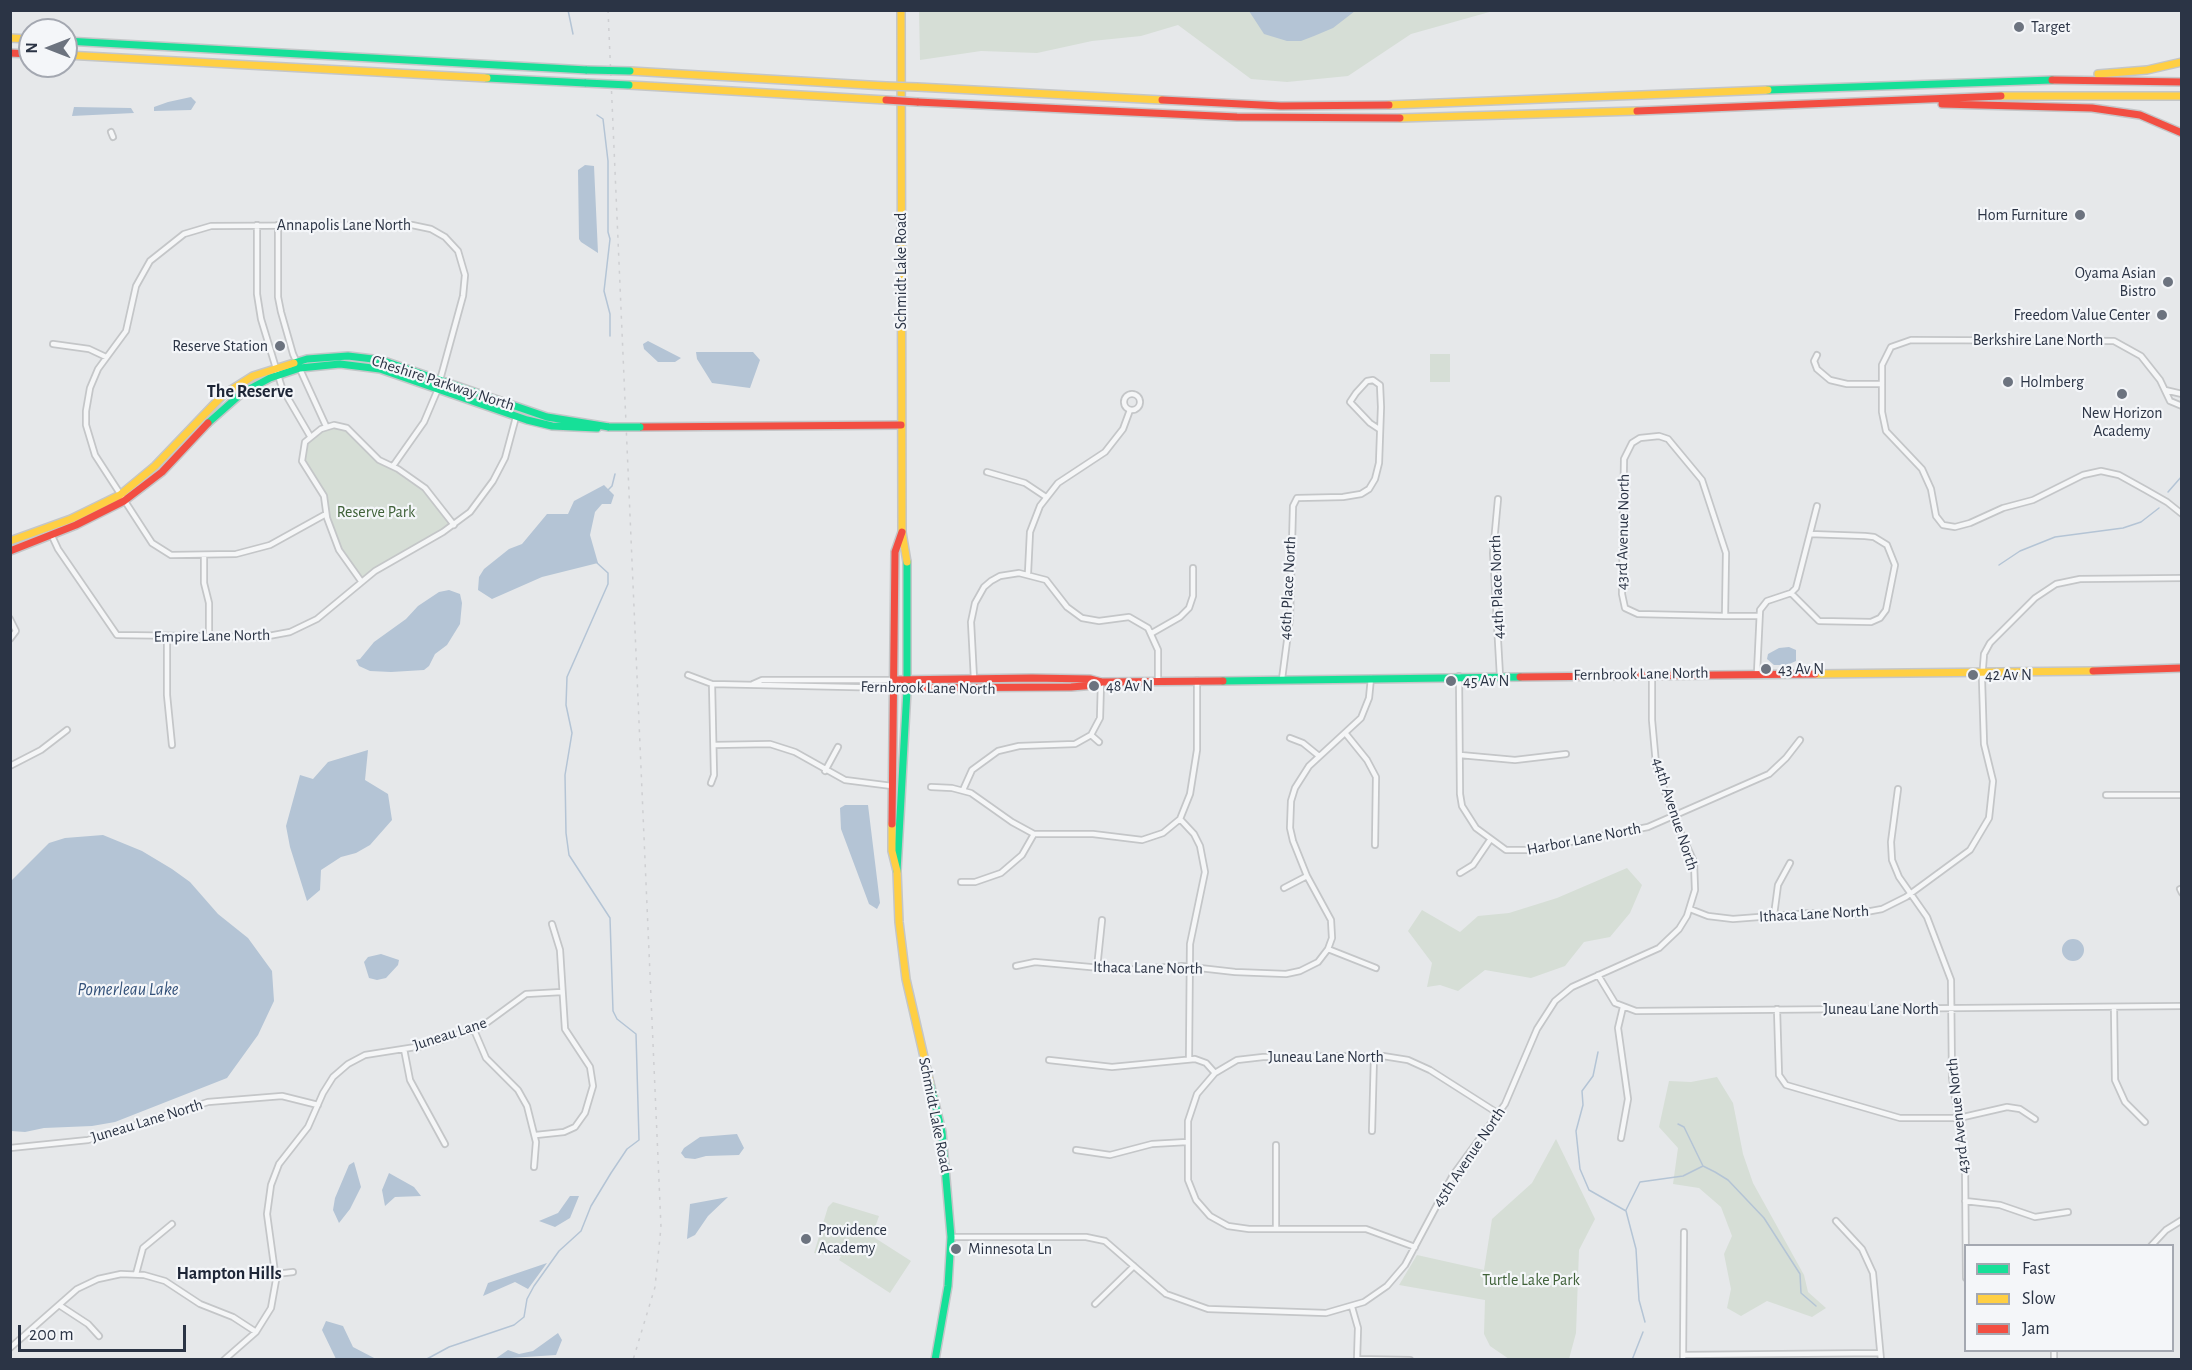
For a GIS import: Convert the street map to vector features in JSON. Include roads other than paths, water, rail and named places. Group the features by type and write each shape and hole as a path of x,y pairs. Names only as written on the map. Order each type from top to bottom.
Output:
{"main road":[{"name":"Schmidt Lake Road","path":"901,10 901,425 902,532 907,552 907,690 900,853 897,871 899,922 906,980 946,1160 951,1237 948,1286 935,1359"},
{"path":"78,42 1281,106 1374,106 2037,80 2135,71 2181,62"},
{"path":"78,56 916,102 1325,119 1463,118 2033,95 2181,96"},
{"path":"2037,80 2181,82"},
{"path":"1919,99 1933,103 2072,107 2123,112 2140,115 2181,133"},
{"name":"Cheshire Parkway North","path":"10,550 52,536 122,498 223,395 253,376 331,356 363,356 402,366 547,417 609,427"},
{"name":"Cheshire Parkway North","path":"298,365 361,366 400,375 516,417 552,426 588,429 901,425"},
{"name":"Cheshire Parkway North","path":"10,541 122,498"},
{"name":"Schmidt Lake Road","path":"897,871 892,851 892,786 896,552 902,532"},
{"name":"Fernbrook Lane North","path":"895,680 1090,679 1101,682 2181,668"},
{"name":"Fernbrook Lane North","path":"895,688 907,690 1071,687 1096,685 1101,682"}],"street":[{"name":"Annapolis Lane North","path":"326,514 270,545 236,554 171,555 162,552 152,543 95,455 86,425 90,388 106,357 126,331 136,286 150,261 160,250 184,234 197,229 225,225 423,226 445,237 458,251 464,266 465,285 440,380"},
{"path":"257,225 258,304 276,371 289,402 310,436"},
{"path":"278,225 278,297 298,365 326,426"},
{"name":"Berkshire Lane North","path":"1882,384 1883,358 1891,347 1905,341 2115,341 2141,356 2170,401 2181,406"},
{"path":"53,344 89,350 106,357"},
{"path":"1817,355 1814,361 1816,369 1830,380 1847,384 1882,384 1882,412 1886,431 1922,470 1931,489 1938,521 1948,528 1970,523 2003,508 2033,501 2092,472 2110,472 2167,502 2181,514"},
{"path":"393,466 424,422 440,380"},
{"path":"1373,380 1380,385 1380,429 1370,423 1350,402 1367,381 1373,380"},
{"path":"2165,390 2181,394"},
{"path":"1028,573 1030,532 1046,497 1069,475 1105,452 1123,429 1130,410"},
{"name":"Empire Lane North","path":"52,536 58,549 117,635 263,637 290,632 317,619 361,581 454,525 470,512 493,481 505,458 516,417"},
{"path":"361,581 339,550 326,514 324,496 303,461 303,446 310,436 326,426 341,425 347,428 379,460 393,466 425,488 454,525"},
{"name":"46th Place North","path":"1282,679 1290,618 1291,515 1297,498 1343,497 1361,494 1369,489 1375,479 1379,463 1380,429"},
{"name":"43rd Avenue North","path":"1725,616 1726,553 1702,480 1668,439 1659,436 1640,438 1632,443 1624,459 1622,594 1625,608 1638,614 1725,616 1759,616"},
{"path":"987,472 1025,483 1046,497"},
{"name":"44th Place North","path":"1498,499 1493,553 1500,676"},
{"path":"1757,673 1759,616 1767,601 1791,593 1798,582 1816,506"},
{"path":"1791,593 1819,621 1871,622 1880,618 1886,610 1895,565 1887,545 1865,536 1810,534"},
{"path":"204,556 204,583 209,603 210,637"},
{"path":"1152,633 1180,617 1189,608 1193,596 1193,568"},
{"path":"974,679 971,622 978,595 984,587 1000,576 1028,573 1053,586 1067,607 1082,618 1099,621 1129,617 1152,633 1158,650 1158,681"},
{"name":"Ithaca Lane North","path":"1690,909 1720,919 1774,915 1869,913 1895,904 1960,857 1978,840 1993,806 1993,781 1983,730 1984,654 1990,643 2035,598 2055,584 2068,580 2181,578"},
{"path":"10,619 16,632 10,639"},
{"path":"167,637 167,695 172,745"},
{"name":"44th Avenue North","path":"1598,975 1659,948 1679,928 1690,909 1695,890 1694,862 1673,816 1656,764 1652,720 1652,674"},
{"name":"Fernbrook Lane North","path":"688,675 712,684 753,684 763,687 895,688"},
{"path":"1458,676 1462,806 1468,818 1490,840 1473,865 1460,873"},
{"path":"1371,678 1366,708 1354,727 1309,766 1295,788 1289,814 1293,841 1307,876 1330,921 1332,938 1328,949 1376,968"},
{"name":"Fernbrook Lane North","path":"753,684 762,680 895,680"},
{"path":"930,787 963,790 1034,834 1093,834 1142,840 1163,833 1180,819 1190,794 1197,750 1197,680"},
{"path":"963,790 972,770 998,751 1009,747 1075,744 1090,735 1100,718 1101,682"},
{"path":"711,783 714,775 712,684"},
{"path":"10,766 41,750 66,730"},
{"path":"1346,734 1367,760 1376,777 1375,845"},
{"path":"1090,735 1099,742"},
{"path":"1290,738 1303,743 1319,756"},
{"name":"Harbor Lane North","path":"1490,840 1506,850 1528,850 1648,827 1769,774 1800,740"},
{"path":"714,745 777,745 795,752 825,771 845,780 892,786"},
{"path":"825,771 838,747"},
{"path":"1460,755 1515,759 1566,754"},
{"name":"43rd Avenue North","path":"1898,789 1891,851 1895,868 1927,917 1949,969 1952,1009 1952,1078 1965,1155 1965,1244"},
{"path":"2106,795 2181,795"},
{"path":"1180,819 1194,834 1200,846 1205,872 1190,944 1189,1059"},
{"path":"962,882 975,882 1001,873 1022,855 1034,834"},
{"path":"1774,915 1778,885 1790,863"},
{"path":"1284,888 1307,876"},
{"path":"1097,968 1102,921"},
{"path":"536,1135 564,1132 575,1126 583,1117 593,1091 590,1067 565,1029 560,950 552,924"},
{"name":"Ithaca Lane North","path":"1016,966 1035,962 1139,970 1189,966 1234,972 1286,974 1310,967 1318,962 1328,949"},
{"path":"1598,975 1609,997 1623,1007 1618,1019 1618,1036 1628,1099 1621,1138"},
{"name":"45th Avenue North","path":"951,1237 1086,1237 1105,1241 1166,1294 1208,1309 1326,1313 1352,1307 1387,1286 1405,1265 1444,1190 1498,1113 1538,1029 1555,1001 1572,987 1598,975"},
{"name":"Juneau Lane","path":"224,1359 256,1332 271,1308 276,1275 267,1214 271,1185 279,1164 308,1127 329,1082 348,1064 371,1053 404,1049 474,1030 498,1017 522,995 562,992"},
{"name":"Juneau Lane North","path":"1623,1007 1643,1011 2181,1006"},
{"path":"2114,1007 2115,1080 2125,1102 2145,1122"},
{"path":"1777,1009 1779,1075 1786,1085 1900,1118 1959,1118 2007,1107 2020,1109 2035,1119"},
{"path":"474,1030 486,1058 524,1100 536,1135 534,1167"},
{"path":"404,1049 410,1080 445,1144"},
{"path":"1372,1131 1374,1056"},
{"name":"Juneau Lane North","path":"1215,1073 1237,1060 1250,1058 1395,1057 1430,1070 1498,1113"},
{"path":"1049,1060 1112,1067 1189,1059 1200,1060 1215,1073 1201,1089 1191,1107 1186,1142 1191,1190 1202,1208 1219,1222 1239,1228 1366,1230 1382,1233 1415,1247"},
{"name":"Juneau Lane North","path":"10,1148 88,1140 208,1102 282,1096 318,1106"},
{"path":"1076,1150 1110,1155 1152,1144 1186,1142"},
{"path":"1276,1145 1276,1229"},
{"path":"1965,1201 2000,1205 2035,1217 2068,1212"},
{"path":"2152,1244 2166,1230 2181,1220"},
{"path":"1836,1221 1862,1249 1874,1273 1881,1359"},
{"path":"136,1274 143,1248 172,1224"},
{"path":"1684,1232 1683,1357 1879,1353"},
{"path":"1095,1304 1134,1266"},
{"path":"276,1275 293,1272"},
{"path":"10,1348 71,1294 91,1282 113,1275 136,1274 165,1281 200,1305 233,1317 256,1332"},
{"path":"59,1305 88,1324 99,1336"},
{"path":"1352,1307 1358,1328 1357,1359 1410,1359"}],"water":[{"path":"1249,11 1355,11 1333,28 1301,41 1287,41 1264,34"},
{"path":"191,97 196,102 191,110 154,111 154,107"},
{"path":"74,107 131,108 134,113 72,116"},
{"path":"585,165 594,166 598,253 579,239 578,170"},
{"path":"648,341 681,358 675,362 658,362 644,349 643,344"},
{"path":"696,352 753,352 760,360 750,388 712,383 697,359"},
{"path":"604,485 614,495 611,504 602,504 595,512 590,535 598,563 542,577 492,599 478,590 479,577 484,569 509,549 522,544 547,514 568,514 574,501"},
{"path":"449,590 460,594 462,603 460,624 447,645 435,654 429,666 424,670 391,672 370,671 359,666 356,660 360,659 374,642 406,619 418,606 439,592"},
{"path":"1789,647 1796,650 1796,661 1787,665 1774,665 1767,659 1768,654 1779,648"},
{"path":"368,750 365,780 388,794 392,820 370,845 356,853 341,857 321,870 320,890 307,901 290,847 286,826 300,775 313,779 328,762"},
{"path":"845,805 868,805 880,903 877,909 869,904 841,829 840,808"},
{"name":"Pomerleau Lake","path":"103,835 142,851 172,869 190,882 218,914 248,938 272,971 274,1001 258,1035 227,1078 115,1122 92,1126 44,1128 25,1132 11,1131 11,881 49,843 65,838"},
{"path":"2073,939 2081,942 2084,950 2081,958 2073,961 2065,958 2062,950 2065,942"},
{"path":"381,954 399,960 398,965 386,978 377,980 369,978 364,962 368,957"},
{"path":"737,1134 744,1148 739,1155 706,1156 695,1159 685,1158 681,1153 684,1148 700,1137"},
{"path":"354,1162 361,1187 350,1209 339,1223 333,1210 335,1198 349,1165"},
{"path":"389,1173 414,1187 421,1196 395,1197 385,1206 382,1190"},
{"path":"570,1196 579,1196 570,1218 555,1227 539,1221 558,1213"},
{"path":"728,1197 708,1216 695,1235 687,1239 690,1204"},
{"path":"547,1263 528,1289 515,1282 483,1296 488,1283"},
{"path":"326,1321 343,1326 353,1347 376,1359 336,1359 322,1330"},
{"path":"558,1333 562,1340 556,1355 495,1359 508,1350 519,1354 533,1351"}],"waterway":[{"path":"568,10 573,34"},
{"path":"597,115 603,119 608,161 608,232 610,239 604,291 610,314 610,336"},
{"path":"607,491 612,486 615,474"},
{"path":"2168,492 2182,476"},
{"path":"1999,565 2020,551 2055,537 2123,528 2141,522 2159,508"},
{"path":"425,1360 449,1347 514,1325 524,1317 527,1299 534,1286 559,1251 581,1231 591,1206 611,1173 627,1149 639,1140 636,1034 617,1019 613,1011 610,918 569,855 566,833 565,775 572,733 566,705 567,677 608,584 608,573 596,562"},
{"path":"1598,1052 1593,1076 1582,1091 1583,1105 1576,1131 1580,1169 1589,1190 1626,1211 1636,1249 1639,1300 1645,1322"},
{"path":"1678,1124 1684,1127 1703,1166"},
{"path":"1626,1210 1640,1182 1683,1176 1703,1166 1715,1172 1728,1180 1764,1218 1800,1274 1801,1293 1816,1306"},
{"path":"1632,1360 1643,1332"}],"railway":[{"path":"608,10 661,1227 655,1287 633,1360"}],"place":[{"name":"Target","path":"2019,27"},
{"name":"Hom Furniture","path":"2080,215"},
{"name":"Oyama Asian Bistro","path":"2168,282"},
{"name":"Freedom Value Center","path":"2162,315"},
{"name":"Reserve Station","path":"280,346"},
{"name":"Holmberg","path":"2008,382"},
{"name":"New Horizon Academy","path":"2122,394"},
{"name":"43 Av N","path":"1766,669"},
{"name":"42 Av N","path":"1973,675"},
{"name":"45 Av N","path":"1451,681"},
{"name":"48 Av N","path":"1094,686"},
{"name":"Providence Academy","path":"806,1239"},
{"name":"Minnesota Ln","path":"956,1249"}],"district":[{"name":"The Reserve","path":"250,392"},
{"name":"Hampton Hills","path":"229,1274"}],"park label":[{"name":"Reserve Park","path":"376,512"},
{"name":"Turtle Lake Park","path":"1531,1280"}]}
